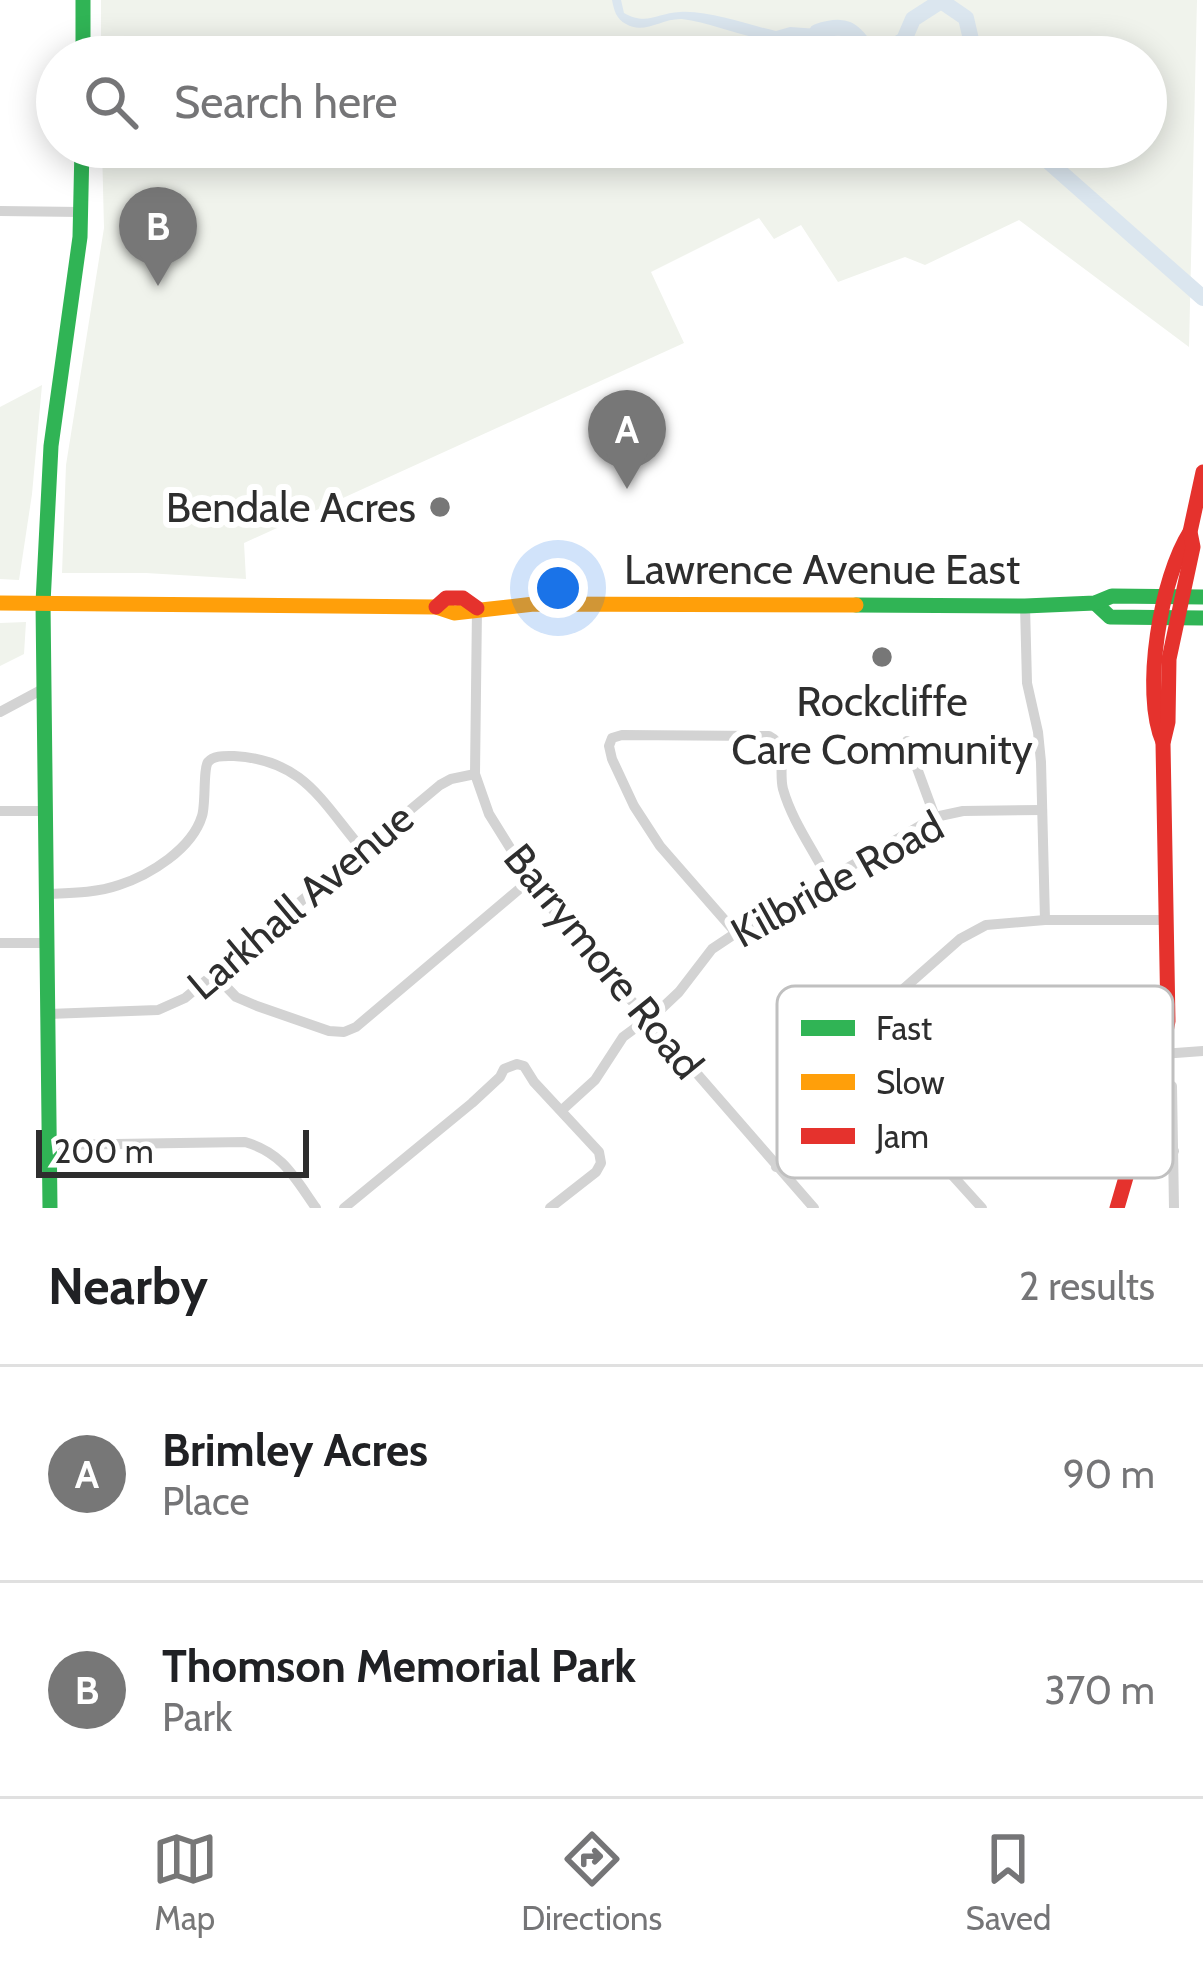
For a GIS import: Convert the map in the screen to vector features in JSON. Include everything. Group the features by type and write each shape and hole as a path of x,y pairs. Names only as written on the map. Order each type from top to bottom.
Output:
{"main road":[{"path":"83,0 83,36"},
{"path":"50,1208 43,603 51,446 71,320 82,168"},
{"path":"1168,986 1163,742 1168,722 1169,619 1179,544 1190,532 1203,472"},
{"name":"Lawrence Avenue East","path":"0,603 436,607 446,598 464,598 477,608 534,604 1025,606 1096,603 1112,596 1203,597"},
{"name":"Lawrence Avenue East","path":"1096,603 1110,616 1203,618"},
{"path":"1117,1208 1126,1178"}],"street":[{"path":"0,211 81,212"},
{"path":"1025,606 1027,683 1041,749 1045,920"},
{"name":"Barrymore Road","path":"477,608 475,774 488,814 530,880 583,949 649,1018 776,1167"},
{"path":"0,712 43,689"},
{"path":"736,932 660,846 634,806 612,759 612,738 777,739 786,796 828,879"},
{"path":"907,741 935,817"},
{"path":"46,894 122,884 172,856 201,820 205,768 219,756 277,763 298,775 362,849"},
{"name":"Larkhall Avenue","path":"48,1014 158,1010 185,998 440,785 475,774"},
{"name":"Kilbride Road","path":"562,1110 595,1080 623,1037 679,992 712,949 736,932 935,817 963,811 1042,810"},
{"path":"0,811 45,811"},
{"path":"214,975 236,997 317,1028 344,1032 356,1028 530,880"},
{"path":"907,986 972,930 1009,921 1167,920"},
{"path":"0,944 46,943"},
{"path":"1173,1048 1203,1051"},
{"path":"344,1208 472,1103 508,1066 524,1066 599,1152 596,1172 550,1208"},
{"path":"1173,1118 1174,1208"},
{"path":"50,1145 245,1142 282,1160 316,1208"},
{"name":"Barrymore Road","path":"786,1178 814,1208"},
{"path":"955,1178 982,1208"}],"shaded area":[{"path":"101,0 1197,0 1189,347 1019,220 925,265 905,257 838,282 801,225 774,239 759,218 651,272 684,343 244,543 246,579 62,573 66,465 104,228 103,168 1167,168 1167,36 101,36"},
{"path":"612,0 621,0 624,13 639,18 691,12 776,31 818,29 816,36 750,36 682,19 633,27 618,17"},
{"path":"42,385 19,580 0,579 0,407"},
{"path":"26,622 24,654 0,666 0,623"}],"waterway":[{"path":"906,36 913,19 941,1 966,18 970,36"},
{"path":"817,32 842,28 856,36"},
{"path":"1056,168 1203,298"}],"traffic: fast":[{"path":"83,0 83,36"},
{"path":"50,1208 43,603 51,446 80,237 82,168"},
{"path":"856,605 1025,606 1095,603 1112,596 1203,597"},
{"path":"1095,603 1110,617 1203,618"}],"traffic: slow":[{"path":"0,603 436,607 454,613 534,604 856,605"}],"traffic: jam":[{"path":"1167,986 1163,743 1169,659 1203,472"},
{"path":"1163,742 1154,694 1157,635 1170,577 1190,532"},
{"path":"436,607 446,598 463,598 477,608"},
{"path":"1117,1208 1126,1178"}],"place":[{"name":"Thomson Memorial Park","path":"158,286"},
{"name":"Brimley Acres","path":"627,489"},
{"name":"Bendale Acres","path":"440,507"},
{"name":"Rockcliffe Care Community","path":"882,657"}]}
